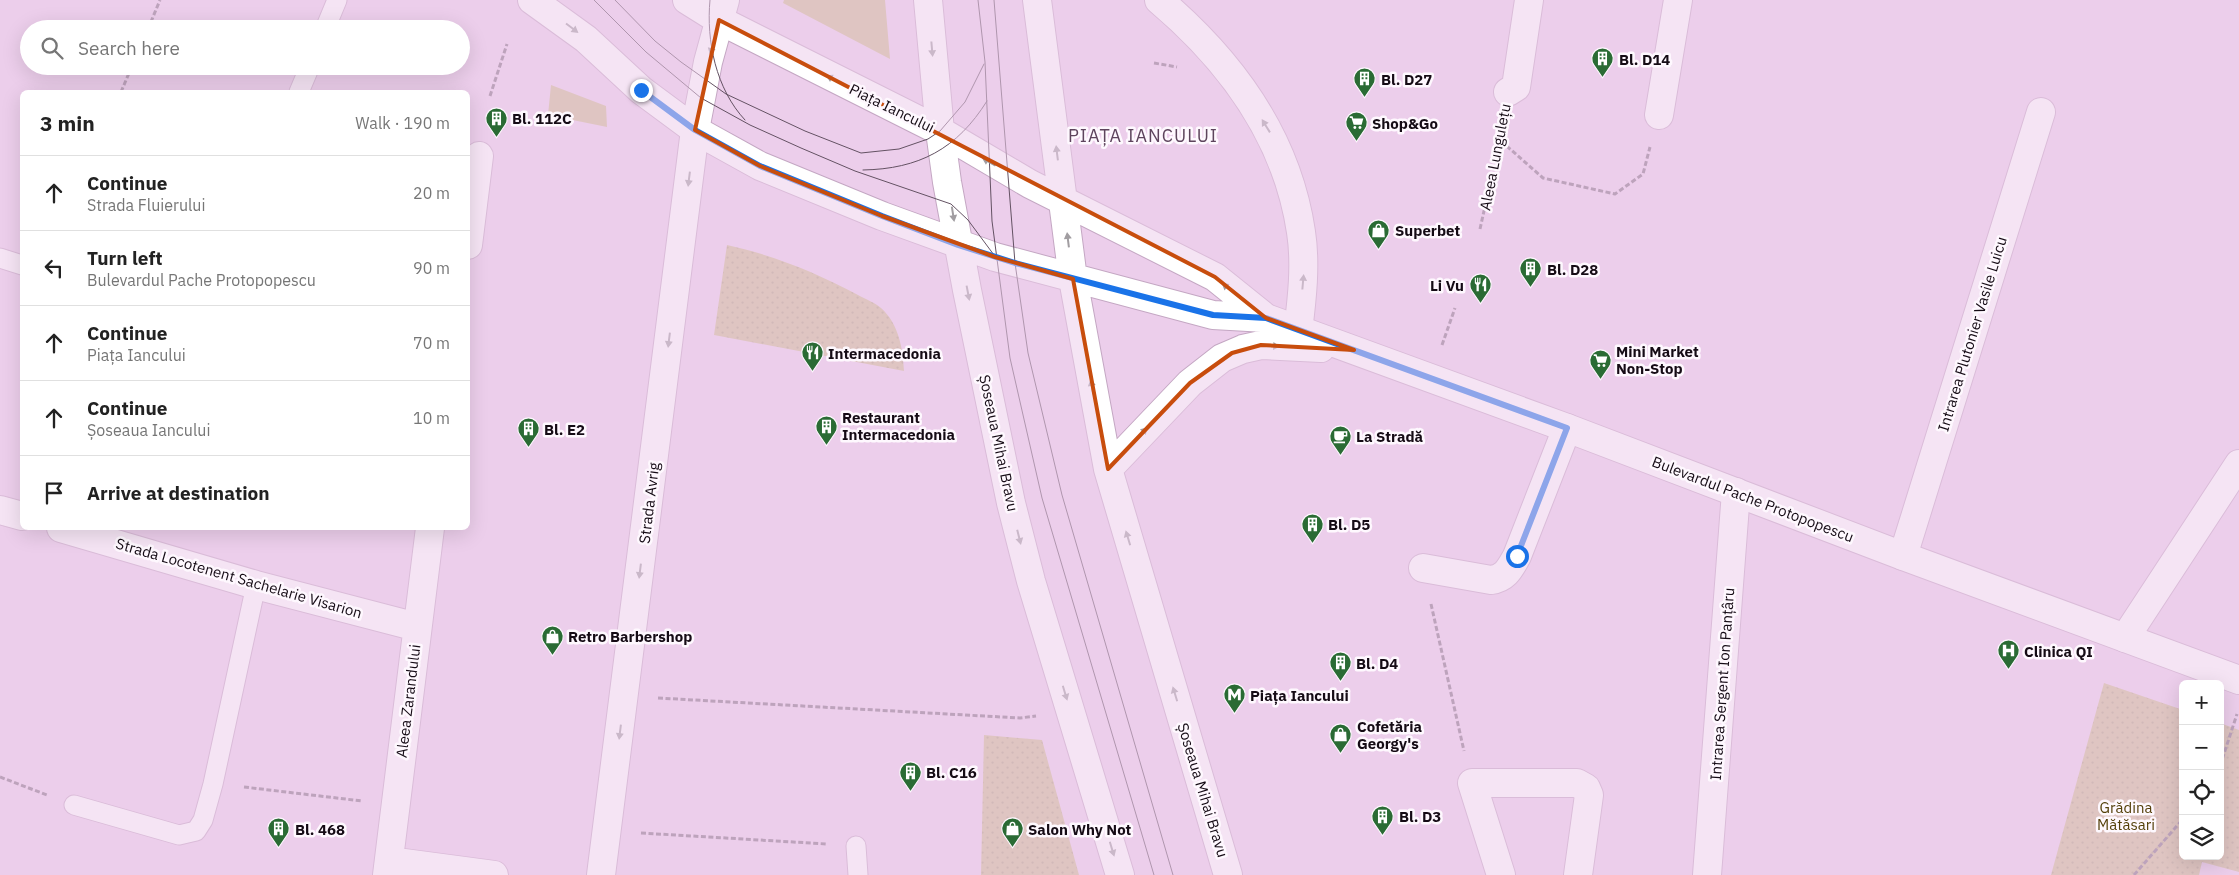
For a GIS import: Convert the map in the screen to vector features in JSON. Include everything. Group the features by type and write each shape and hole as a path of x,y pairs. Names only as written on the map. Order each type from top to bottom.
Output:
{"main road":[{"path":"532,0 586,39 641,90 695,130 760,166 958,245 1002,260 1073,279"},
{"name":"Piața Iancului","path":"687,0 722,10 940,131 989,162 1063,202"},
{"name":"Șoseaua Mihai Bravu","path":"928,0 940,131 958,245 1011,503 1030,581 1120,875"},
{"name":"Șoseaua Mihai Bravu","path":"1037,0 1073,279 1108,469 1228,875"},
{"path":"1159,0 1204,42 1240,85 1270,132 1291,182 1302,233 1304,276 1298,331"},
{"name":"Aleea Lungulețu","path":"1508,92 1516,87 1520,74 1530,0"},
{"path":"1659,115 1678,0"},
{"name":"Strada Avrig","path":"601,875 695,130 708,62 722,10"},
{"name":"Intrarea Plutonier Vasile Luicu","path":"1903,556 2040,112"},
{"path":"470,229 479,156"},
{"name":"Bulevardul Pache Protopopescu","path":"1063,202 1215,278 1266,318 1567,428 1903,556 2239,680"},
{"name":"Bulevardul Pache Protopopescu","path":"1073,279 1213,315 1266,318"},
{"path":"1108,469 1190,383 1206,369 1232,353 1261,345 1354,350"},
{"path":"1423,568 1491,580 1500,579 1510,570 1567,428"},
{"path":"2125,638 2239,464"},
{"name":"Intrarea Sergent Ion Panțâru","path":"1707,875 1736,492"},
{"path":"0,510 20,515"},
{"name":"Strada Locotenent Sachelarie Visarion","path":"68,530 256,585 417,627"},
{"name":"Aleea Zarandului","path":"388,868 430,530"},
{"path":"1501,875 1472,783 1577,783 1586,788 1588,796 1578,875"},
{"path":"388,868 494,875"}],"lane":[{"path":"329,20 337,0"},
{"path":"300,90 306,75"},
{"path":"0,258 20,264"},
{"path":"74,805 179,835 196,831 203,820 213,784 256,585"},
{"path":"856,846 858,875"}],"path":[{"path":"152,20 160,0"},
{"path":"490,96 507,44"},
{"path":"1154,63 1180,68"},
{"path":"122,90 128,75"},
{"name":"Aleea Lungulețu","path":"1480,229 1501,141 1508,92"},
{"path":"1501,141 1543,178 1615,194 1643,174 1659,115"},
{"path":"1440,352 1455,308"},
{"path":"1423,568 1472,783"},
{"path":"625,696 1020,718 1045,716 1069,709"},
{"path":"2224,754 2239,707"},
{"path":"0,777 74,805"},
{"path":"213,784 396,805"},
{"path":"2134,875 2179,824"},
{"path":"608,831 856,846"}],"highlighted area":[{"path":"719,20 1215,277 1266,318 1354,350 1261,345 1232,353 1190,383 1108,469 1073,279 995,257 882,216 760,166 695,130"}],"green space":[{"path":"784,0 885,0 890,59 783,3"},
{"path":"551,85 606,106 607,127 548,115"},
{"path":"727,245 761,254 827,279 879,306 887,314 896,329 903,354 904,371 714,335"},
{"name":"Grădina Mătăsari","path":"2104,683 2179,709 2179,860 2224,860 2224,724 2239,730 2239,872 2202,862 2199,875 2051,875"},
{"path":"984,735 1042,740 1079,875 981,875"}],"tram line":[{"path":"594,0 646,52 701,98 750,125 855,171 951,204 968,220 994,255"},
{"path":"615,0 655,41 726,94 805,131 861,153 899,149 928,139 940,131 965,102 984,64"},
{"path":"710,0 710,32 715,64 727,94 745,120"},
{"path":"978,0 985,62 992,221 1010,358 1042,498 1154,875"},
{"path":"994,0 1015,263 1028,353 1062,495 1173,875"},
{"path":"863,170 902,166 935,153 963,132 987,101"}],"place":[{"name":"Bl. D14","path":"1603,78"},
{"name":"Bl. D27","path":"1365,98"},
{"name":"Bl. 112C","path":"496,137"},
{"name":"Shop&Go","path":"1356,142"},
{"name":"Superbet","path":"1379,249"},
{"name":"Bl. D28","path":"1531,288"},
{"name":"Li Vu","path":"1480,304"},
{"name":"Intermacedonia","path":"812,372"},
{"name":"Mini Market Non-Stop","path":"1600,379"},
{"name":"Restaurant Intermacedonia","path":"826,445"},
{"name":"Bl. E2","path":"528,448"},
{"name":"La Stradă","path":"1340,455"},
{"name":"Bl. D5","path":"1312,543"},
{"name":"Retro Barbershop","path":"552,655"},
{"name":"Clinica QI","path":"2008,670"},
{"name":"Bl. D4","path":"1340,682"},
{"name":"Piața Iancului","path":"1234,714"},
{"name":"Cofetăria Georgy's","path":"1341,754"},
{"name":"Bl. C16","path":"910,791"},
{"name":"Bl. D3","path":"1383,835"},
{"name":"Bl. 468","path":"279,848"},
{"name":"Salon Why Not","path":"1012,848"}],"district":[{"name":"PIAȚA IANCULUI","path":"1143,135"}],"route":[{"path":"641,90 695,130 760,166 958,245 995,258 1213,315 1266,318 1430,380 1567,428 1517,556"}]}
